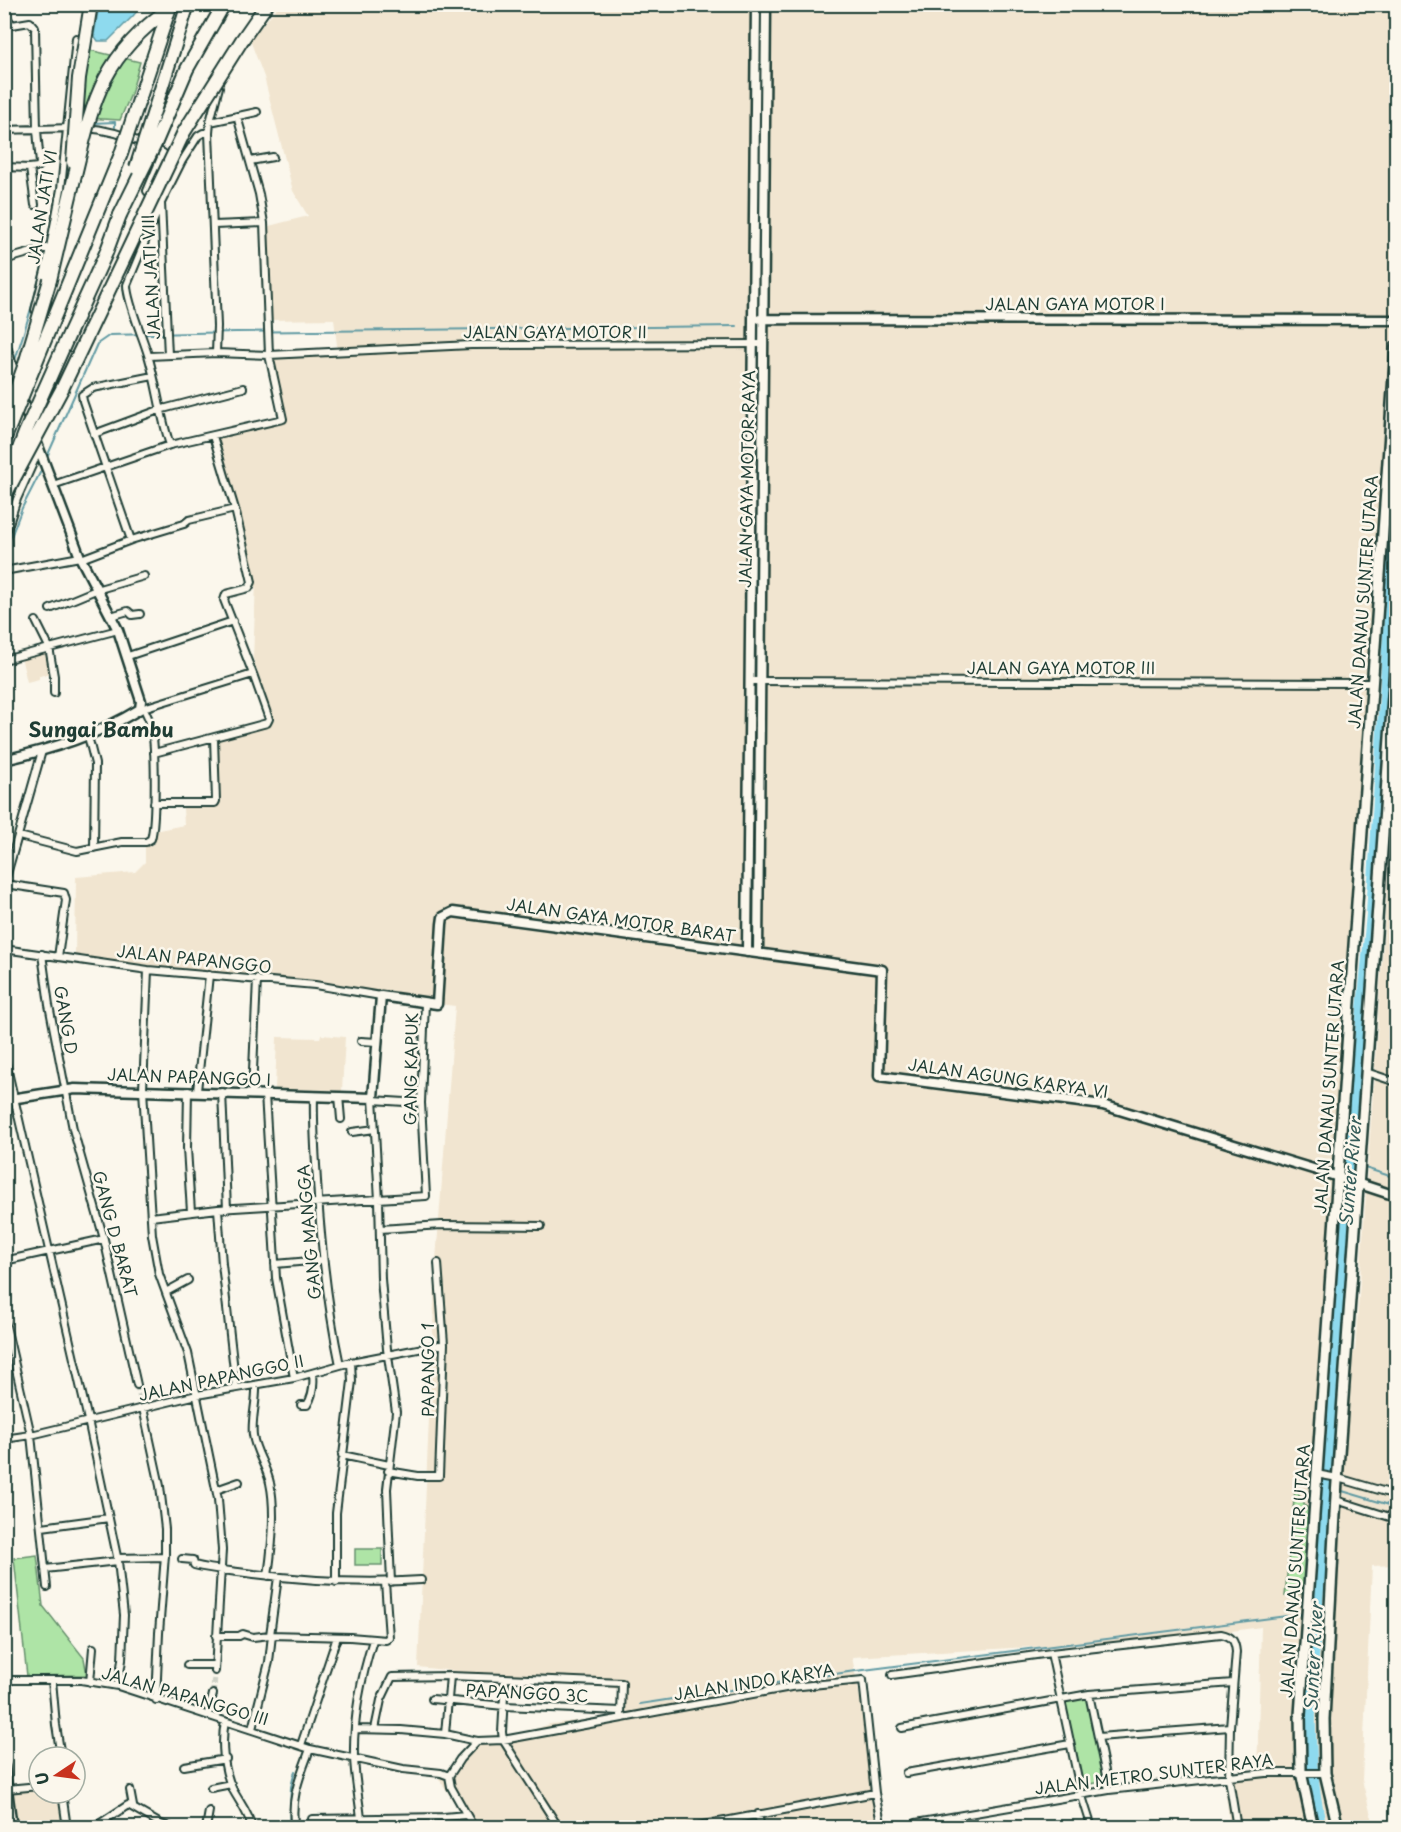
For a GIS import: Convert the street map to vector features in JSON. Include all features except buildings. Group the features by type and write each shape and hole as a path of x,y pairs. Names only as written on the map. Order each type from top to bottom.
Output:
{"highway":[{"path":"74,179 72,153 79,78 91,4"},
{"path":"4,421 46,297 90,112 104,78 122,51 173,4"},
{"path":"4,442 122,154 173,4"},
{"path":"4,490 25,433 106,253 188,4"},
{"path":"120,215 155,144 187,69 224,4"},
{"path":"4,497 62,389 184,132 265,8"}],"main road":[{"name":"JALAN DANAU SUNTER UTARA","path":"1313,1827 1304,1772 1300,1715 1340,1178 1396,347"},
{"path":"1338,1827 1322,1773 1323,1719 1336,1480 1391,770 1396,652"}],"street":[{"name":"JALAN GAYA MOTOR RAYA","path":"747,952 756,4"},
{"name":"JALAN GAYA MOTOR RAYA","path":"758,953 766,4"},
{"path":"4,167 29,168 38,167 40,164 35,28 30,22 12,25 5,13"},
{"name":"JALAN JATI VI","path":"13,372 29,334 61,189 76,38"},
{"path":"216,353 214,225 209,133 219,87"},
{"path":"756,101 766,101"},
{"path":"210,122 257,112"},
{"path":"53,485 170,445 283,419 269,355 264,223 259,194 237,116"},
{"path":"4,130 66,126 96,129 124,135 182,161"},
{"name":"JALAN JATI VIII","path":"168,355 161,203 182,161 198,136 209,133"},
{"path":"163,153 147,191 161,203 127,285 128,296 149,356 159,410 170,445"},
{"path":"250,161 273,157"},
{"path":"29,168 35,205"},
{"path":"214,225 264,223"},
{"path":"4,260 47,248"},
{"name":"JALAN GAYA MOTOR I","path":"753,319 1396,320"},
{"path":"5,342 38,448 81,558 118,630 128,656 142,708 151,726 154,753 151,839 146,842 72,850 19,836"},
{"name":"JALAN GAYA MOTOR II","path":"269,355 471,345 764,344"},
{"path":"149,356 216,353 269,355"},
{"path":"131,540 82,395 93,388 153,376"},
{"path":"94,434 159,410 243,388"},
{"path":"752,428 763,428"},
{"path":"154,753 265,725 269,722 260,690 224,598 229,592 249,588 252,582 235,508 213,436"},
{"path":"4,442 38,448"},
{"path":"4,539 17,499 38,448"},
{"path":"5,571 81,558 184,524 189,520 235,508"},
{"path":"50,609 96,590 144,576"},
{"path":"111,616 128,611 132,615 140,614"},
{"path":"36,621 49,647 54,676 54,693"},
{"path":"128,656 232,621"},
{"path":"4,660 118,630"},
{"path":"4,759 42,751 88,736 142,708 253,674"},
{"name":"JALAN GAYA MOTOR III","path":"750,681 1373,683"},
{"path":"88,736 95,764 94,848"},
{"path":"154,803 214,803 216,801 214,738"},
{"path":"749,748 760,749"},
{"path":"42,751 5,885 64,893 66,900 58,957"},
{"name":"JALAN GAYA MOTOR BARAT","path":"437,1004 441,924 443,917 453,912 882,970"},
{"name":"JALAN PAPANGGO","path":"4,949 148,970 315,986 437,1004"},
{"name":"GANG D","path":"42,954 47,996 65,1090"},
{"path":"148,970 143,1090 156,1263 188,1353 216,1490 221,1533 215,1668 187,1665"},
{"name":"JALAN AGUNG KARYA VI","path":"882,970 879,1076 1096,1103 1174,1125 1340,1178"},
{"path":"191,1212 187,1148 209,975"},
{"path":"252,1094 257,980"},
{"path":"216,1636 243,1634 373,1640 386,1640 389,1637 386,1509 396,1412 381,1279 373,1099 381,996"},
{"name":"GANG KAPUK","path":"379,1200 427,1195 420,1103 425,1003"},
{"path":"361,1041 377,1042"},
{"path":"4,1054 88,1420 117,1560 124,1615 118,1686"},
{"path":"1366,1072 1396,1082"},
{"name":"JALAN PAPANGGO I","path":"4,1100 65,1090 193,1091 373,1099"},
{"name":"GANG D BARAT","path":"65,1090 73,1129 104,1239 137,1385"},
{"path":"222,1092 227,1209"},
{"path":"265,1094 275,1264 282,1317 294,1378"},
{"name":"GANG MANGGA","path":"315,1096 314,1137 322,1260 340,1365"},
{"path":"339,1096 340,1119"},
{"path":"373,1099 420,1103"},
{"path":"352,1132 375,1129"},
{"path":"1340,1178 1396,1196"},
{"path":"151,1217 218,1209 379,1200"},
{"path":"218,1209 236,1388"},
{"path":"380,1229 442,1225 541,1226"},
{"path":"4,1261 104,1239"},
{"path":"275,1264 322,1260"},
{"name":"PAPANGO 1","path":"389,1468 418,1476 439,1476 444,1344 438,1263"},
{"path":"166,1292 188,1280"},
{"path":"4,1317 31,1435 47,1587"},
{"name":"JALAN PAPANGGO II","path":"4,1439 31,1435 197,1395 294,1378 351,1362 444,1344"},
{"path":"336,1582 336,1513 352,1381 351,1362"},
{"path":"301,1405 309,1404 313,1386 312,1373"},
{"path":"256,1385 253,1433 269,1480 272,1500 271,1554 268,1576"},
{"path":"143,1408 160,1486 165,1529 156,1700"},
{"path":"342,1455 389,1468"},
{"path":"1318,1474 1396,1495"},
{"path":"216,1490 239,1482"},
{"path":"1336,1498 1396,1519"},
{"path":"42,1527 109,1518"},
{"path":"45,1569 165,1557"},
{"path":"182,1559 193,1560 195,1566 278,1577 336,1582 421,1580"},
{"path":"252,1729 269,1662 278,1577"},
{"path":"892,1675 1051,1653 1221,1634 1228,1636 1235,1644 1229,1779 1237,1827 1229,1827"},
{"path":"301,1745 337,1637"},
{"path":"362,1827 354,1759 355,1729 359,1691 373,1640"},
{"path":"90,1682 93,1648"},
{"path":"1051,1653 1081,1793 1092,1827"},
{"path":"445,1734 450,1676"},
{"path":"375,1729 381,1700 392,1677 450,1676 622,1683 621,1715"},
{"path":"505,1678 503,1740 559,1827"},
{"name":"JALAN PAPANGGO III","path":"4,1680 52,1680 118,1686 310,1749 403,1769 449,1776"},
{"path":"52,1680 59,1745"},
{"name":"JALAN INDO KARYA","path":"355,1729 445,1734 477,1741 503,1740 621,1715 791,1687 863,1680 875,1793 882,1827"},
{"path":"902,1728 1089,1694 1233,1683"},
{"path":"208,1715 213,1694"},
{"path":"1089,1694 1109,1790"},
{"name":"PAPANGGO 3C","path":"432,1699 621,1715"},
{"path":"225,1721 222,1744 231,1784 247,1812 252,1827"},
{"path":"1098,1737 1230,1727"},
{"path":"474,1827 451,1787 449,1776 460,1759 477,1741"},
{"path":"906,1773 1070,1744"},
{"path":"296,1827 294,1804 296,1788 310,1749"},
{"path":"184,1766 226,1759"},
{"path":"4,1766 8,1789 7,1810 12,1827"},
{"name":"JALAN METRO SUNTER RAYA","path":"916,1823 1081,1793 1229,1779 1266,1773 1322,1773"},
{"path":"211,1788 231,1784"},
{"path":"8,1789 27,1787"},
{"path":"130,1790 133,1806"},
{"path":"687,1827 875,1793"},
{"path":"64,1805 67,1827"},
{"path":"93,1827 123,1806 133,1806 161,1826 172,1827"},
{"path":"206,1827 209,1811"},
{"path":"758,1814 761,1827"},
{"path":"312,1819 466,1815"},
{"path":"276,1827 289,1827"}],"shaded area":[{"path":"279,5 1396,5 1396,285 1334,1170 1319,1341 1355,1352 1396,761 1396,1565 1372,1566 1362,1780 1374,1827 1230,1827 1224,1778 1257,1775 1261,1627 1174,1639 852,1657 885,1827 471,1827 439,1779 468,1749 550,1724 620,1716 622,1689 418,1667 436,1260 455,1006 75,957 76,877 135,872 145,862 145,847 155,843 154,831 184,825 183,808 219,802 209,741 274,721 253,658 256,582 212,437 284,419 271,355 338,354 334,319 269,320 265,227 308,216 293,191 264,77 250,40"},
{"path":"49,651 53,673 27,682 21,657"},
{"path":"321,1035 345,1037 342,1091 275,1089 277,1037 320,1038"},
{"path":"27,1789 27,1805 59,1805 62,1827 14,1827 10,1791"}],"green space":[{"path":"81,48 140,62 131,94 120,120 69,117"},
{"path":"1316,1485 1324,1485 1315,1612 1308,1612"},
{"path":"1295,1489 1309,1511 1303,1593 1285,1596"},
{"path":"355,1549 382,1549 382,1565 355,1565"},
{"path":"37,1555 43,1606 84,1658 87,1675 27,1676 14,1558"},
{"path":"1087,1696 1105,1781 1080,1786 1063,1701"}],"water":[{"path":"99,4 142,5 108,41 98,41 94,35"}],"waterway":[{"path":"67,96 73,39"},
{"path":"92,123 115,122 115,127"},
{"path":"14,363 42,269 60,173"},
{"path":"46,459 97,344 110,335 737,326"},
{"path":"4,390 10,374"},
{"path":"4,555 22,508 43,467"},
{"name":"Sunter River","path":"1321,1828 1314,1792 1311,1756 1311,1684 1354,1104 1372,914 1396,516"},
{"name":"Sunter River","path":"1350,1163 1357,1166"},
{"path":"1362,1167 1396,1178"},
{"name":"Sunter River","path":"1325,1486 1333,1488"},
{"path":"1339,1490 1396,1507"},
{"path":"640,1704 848,1672 1303,1614"},
{"path":"289,1827 291,1787 295,1771"}],"tunnel":[{"path":"137,1385 143,1408"},
{"path":"213,1694 215,1671"}],"district":[{"name":"Sungai Bambu","path":"101,730"}]}
